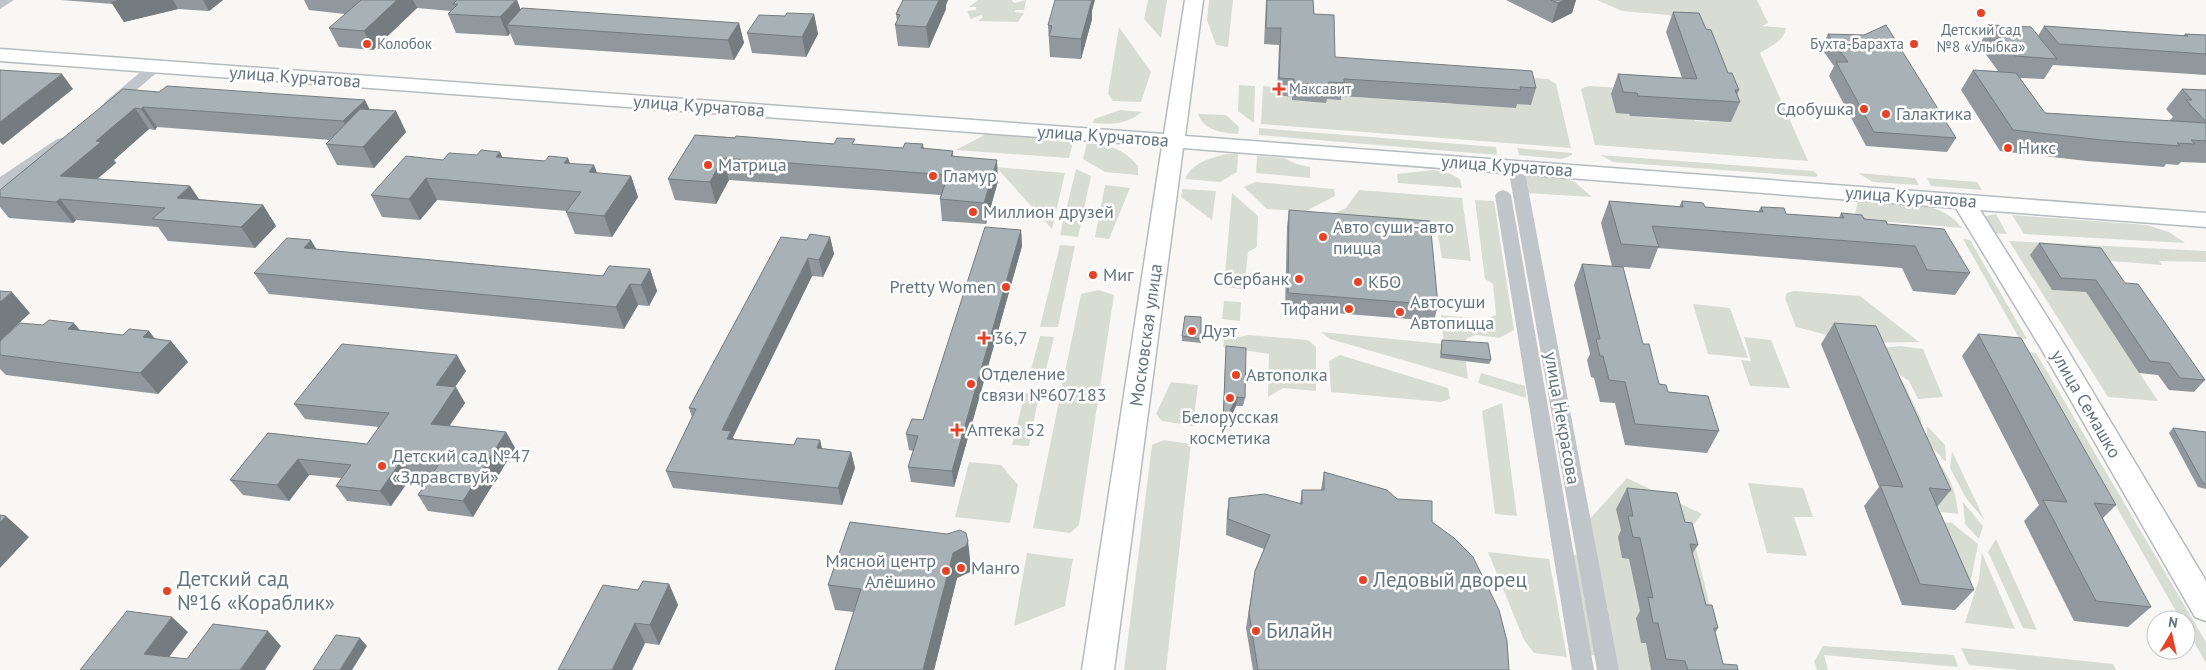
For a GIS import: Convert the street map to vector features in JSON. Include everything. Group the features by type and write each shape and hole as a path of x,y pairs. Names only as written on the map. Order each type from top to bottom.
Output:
{"street":[{"path":"0,5 8,0"},
{"name":"Московская улица","path":"1098,670 1194,0"},
{"name":"улица Курчатова","path":"0,55 1174,141 2206,220"},
{"path":"99,114 156,67"},
{"path":"0,184 70,137"},
{"name":"улица Некрасова","path":"1516,167 1608,670"},
{"name":"улица Некрасова","path":"1503,195 1583,670"},
{"name":"улица Семашко","path":"1964,202 2052,345 2206,608"}],"shaded area":[{"path":"978,0 1013,0 1015,3 1026,0 1024,10 1016,10 1014,12 1024,13 1018,22 978,21 983,17 981,15 971,19 967,11 976,10 976,7 969,7"},
{"path":"1148,0 1167,0 1161,38 1144,19"},
{"path":"1209,0 1233,0 1228,47 1216,45 1207,20"},
{"path":"1597,0 1757,0 1768,23 1762,26 1786,28 1780,40 1760,53 1808,161 1595,145 1581,89 1588,86 1624,88 1616,112 1629,114 1630,116 1664,119 1693,117 1695,121 1709,122 1685,20 1668,15 1622,11"},
{"path":"1119,27 1151,72 1141,102 1113,101 1108,94"},
{"path":"1496,75 1548,79 1556,84 1571,148 1261,124 1263,86 1277,87 1277,95 1292,97 1292,100 1326,99 1341,92 1356,97 1452,104"},
{"path":"1239,85 1255,86 1254,123 1238,111"},
{"path":"1120,110 1142,112 1131,119 1119,123 1093,123 1094,119"},
{"path":"1198,114 1226,115 1239,127 1238,134 1220,132 1209,128"},
{"path":"1259,128 1496,147 1497,155 1259,135"},
{"path":"988,133 1074,139 1069,158 956,150"},
{"path":"1087,143 1109,146 1127,155 1138,166 1138,175 1105,172 1083,159"},
{"path":"1517,148 1572,153 1572,155 1562,159 1519,155"},
{"path":"1227,154 1238,154 1237,172 1220,182 1185,179 1188,173 1197,165 1208,159"},
{"path":"1600,155 1813,171 1818,175 1816,177 1613,162"},
{"path":"1257,156 1284,158 1296,164 1310,167 1310,178 1256,173"},
{"path":"996,167 1065,173 1052,229"},
{"path":"1076,169 1091,176 1078,237 1060,235"},
{"path":"1433,170 1449,173 1460,179 1462,188 1398,183 1397,174"},
{"path":"1858,173 1915,178 1919,185 1873,182"},
{"path":"1523,176 1565,179 1575,182 1592,197 1526,193"},
{"path":"1927,178 1977,182 1982,190 1931,186"},
{"path":"1255,182 1334,189 1335,196 1306,211 1267,209 1244,187"},
{"path":"1105,185 1130,188 1109,239 1095,237"},
{"path":"1182,189 1216,191 1212,220 1181,197"},
{"path":"1359,190 1462,198 1471,261 1442,258 1437,230 1319,220 1346,208"},
{"path":"1232,193 1258,216 1257,247 1248,252 1244,289 1224,287"},
{"path":"1475,200 1494,201 1514,330 1499,338 1476,335 1467,338 1464,346 1468,379 1330,339 1321,332 1444,344 1441,315 1486,319 1496,315 1493,284 1485,279"},
{"path":"1858,201 1923,205 1945,213 1962,228 1854,219"},
{"path":"1996,214 2007,234 1987,233 1982,221 1986,216"},
{"path":"2012,215 2147,225 2169,232 2185,243 2024,234"},
{"path":"1963,239 1970,240 2027,339 2019,338"},
{"path":"2009,241 2206,251 2206,262 2159,261 2162,265 2031,255 2052,290 2086,292 2158,401 2108,397"},
{"path":"1060,245 1075,246 1058,327 1040,327"},
{"path":"1098,290 1114,295 1079,525 1070,533 1033,528 1081,294"},
{"path":"1794,291 1860,296 1919,342 1858,343 1796,327 1785,298 1787,293"},
{"path":"1224,301 1241,302 1240,321 1222,319"},
{"path":"1693,304 1730,308 1748,358 1708,354"},
{"path":"1249,335 1308,340 1316,347 1316,391 1283,388 1268,397 1269,354 1223,347 1224,340"},
{"path":"1040,336 1054,337 1043,382 1028,381"},
{"path":"1744,337 1771,340 1790,388 1750,386 1741,360 1751,361"},
{"path":"1900,346 1923,349 1943,397 1918,399 1909,381 1879,361 1882,348"},
{"path":"2028,352 2036,353 2187,610 2175,610"},
{"path":"1340,355 1448,388 1450,399 1441,402 1331,392 1329,361"},
{"path":"1874,364 1903,382 1921,419 1921,442 1947,474 1957,502 1958,514 1941,512"},
{"path":"1481,373 1525,386 1526,398 1478,383"},
{"path":"1171,382 1198,385 1193,426 1162,421 1156,414"},
{"path":"1025,393 1039,395 1029,446 1012,445"},
{"path":"1502,403 1517,516 1495,514 1482,411"},
{"path":"1927,426 1945,445 1946,462 1927,442"},
{"path":"1164,440 1191,444 1166,670 1124,670 1152,445"},
{"path":"1952,451 1985,521 1966,498 1950,468"},
{"path":"969,462 1001,465 1018,485 1010,523 955,517"},
{"path":"1627,478 1702,514 1691,527 1725,670 1614,670 1587,522"},
{"path":"1748,483 1803,488 1813,517 1794,517 1807,556 1767,553"},
{"path":"1963,502 1983,526 1979,539 1965,524"},
{"path":"1921,520 1952,523 1978,544 1971,580 1958,607"},
{"path":"1996,539 2037,630 2023,628 1988,552"},
{"path":"1488,552 1549,559 1567,657 1534,653 1524,640"},
{"path":"1027,553 1073,559 1065,606 1014,626"},
{"path":"1982,553 2015,629 1965,623 1979,579"},
{"path":"1569,554 1584,556 1600,656 1584,654"},
{"path":"2196,625 2206,642 2206,663 2196,646"},
{"path":"1823,646 1954,655 1958,667 1824,655 1828,670 1817,670 1814,662"},
{"path":"1961,648 2113,664 2116,670 2019,670 1969,665"}],"building":[{"path":"361,0 397,0 364,31 329,28"},
{"path":"457,0 516,0 500,17 448,14 458,4 453,4"},
{"path":"903,0 939,0 926,27 895,25 900,15 896,14"},
{"path":"1055,0 1092,0 1081,39 1049,36 1052,26 1048,25"},
{"path":"1267,0 1313,0 1314,14 1334,15 1335,57 1532,71 1536,88 1520,87 1521,90 1344,79 1344,83 1329,82 1329,85 1294,83 1294,79 1279,78 1281,28 1266,28"},
{"path":"1551,0 1565,0 1558,3"},
{"path":"522,8 739,23 728,40 507,25"},
{"path":"1673,12 1699,13 1706,29 1711,30 1728,73 1732,73 1739,90 1735,90 1740,102 1638,96 1637,93 1623,92 1618,74 1697,79"},
{"path":"787,13 814,14 802,37 747,33 759,15 785,16"},
{"path":"1886,25 1956,138 1874,132 1836,62 1848,62 1828,34 1864,35"},
{"path":"1991,25 2031,27 2057,59 2015,56"},
{"path":"2044,26 2188,36 2185,34 2206,35 2206,54 2059,44"},
{"path":"0,70 62,74 0,122"},
{"path":"1973,70 2016,73 2045,113 2206,123 2206,141 2191,140 2195,144 2177,143 2180,146 2013,130"},
{"path":"167,86 365,100 343,121 135,108 96,141 101,142 60,176 190,186 177,198 263,205 241,227 152,219 165,208 60,199 56,202 0,197 0,190 123,89 159,92"},
{"path":"2182,89 2206,90 2206,122 2186,100 2192,100"},
{"path":"360,109 396,111 363,147 326,144"},
{"path":"695,135 735,138 736,136 834,144 837,138 855,139 852,144 903,148 905,143 923,144 921,148 953,151 951,156 997,160 984,203 940,199 948,175 723,158 710,182 668,179"},
{"path":"481,150 500,152 496,157 545,161 549,156 568,158 564,163 594,165 589,172 631,176 604,216 566,212 581,192 426,178 409,199 371,195 406,156 443,160 449,153 477,155"},
{"path":"1609,201 1683,207 1682,201 1703,203 1705,207 1763,212 1761,207 1784,208 1786,214 1844,218 1841,213 1862,215 1864,219 1886,221 1887,224 1944,229 1970,273 1927,270 1915,246 1652,226 1659,247 1621,244"},
{"name":"КБО","path":"1289,210 1430,221 1438,305 1288,293"},
{"path":"985,227 1021,230 952,471 908,467 918,436 906,434 912,419 923,420"},
{"path":"810,234 830,237 819,260 808,258 722,430 731,431 727,439 794,445 797,438 820,440 817,448 851,452 838,488 666,471 696,409 689,408 781,237 807,240"},
{"path":"287,238 311,240 304,248 603,276 609,266 650,269 641,285 630,284 616,307 254,273"},
{"path":"2039,243 2101,248 2125,283 2138,284 2205,380 2180,378 2169,363 2150,361 2096,280 2061,278"},
{"path":"1582,264 1623,267 1643,344 1649,344 1659,384 1666,385 1668,392 1708,396 1719,431 1635,424 1625,382 1609,380 1603,356 1600,356 1596,339 1600,339"},
{"path":"0,291 12,292 0,302"},
{"name":"Дуэт","path":"1185,316 1201,317 1201,339 1182,336"},
{"path":"49,320 74,323 68,329 123,335 129,329 149,331 143,337 171,341 140,373 0,355 0,341 20,323 43,325"},
{"path":"1834,323 1876,326 1951,490 1929,488 1974,590 1920,584 1880,485 1903,487"},
{"path":"1978,334 2021,338 2116,505 2094,503 2151,607 2096,601 2043,500 2067,502"},
{"path":"1442,340 1488,343 1491,360 1441,354"},
{"path":"342,344 457,355 436,385 456,387 431,424 506,432 463,501 418,495 439,464 402,460 380,491 336,486 351,465 298,459 277,485 230,480 268,433 367,444 389,413 294,404"},
{"path":"1226,346 1246,348 1245,398 1237,397 1223,425"},
{"path":"2173,428 2206,432 2206,484 2203,483"},
{"name":"Ледовый дворец","path":"1324,472 1387,490 1397,499 1432,501 1432,522 1454,538 1473,557 1499,610 1507,641 1509,670 1258,670 1249,613 1255,571 1270,535 1228,519 1229,498 1265,494 1302,504 1302,490 1324,490"},
{"path":"1627,488 1677,493 1685,522 1692,523 1698,545 1690,544 1706,605 1712,605 1718,628 1714,628 1723,664 1737,665 1738,670 1688,670 1685,661 1666,659 1658,623 1653,623 1648,597 1653,598 1640,538 1633,537 1628,516 1633,516"},
{"path":"0,515 6,516 0,523"},
{"path":"850,522 947,534 960,530 966,533 968,541 966,546 953,553 923,670 835,670 861,589 828,585"},
{"path":"643,581 669,584 650,625 635,623 612,670 558,670 603,585 638,590"},
{"path":"127,611 172,617 144,654 187,659 213,624 268,631 240,670 80,670"},
{"path":"336,635 360,638 340,670 313,670"}],"place":[{"name":"Детский сад №8 «Улыбка»","path":"1981,13"},
{"name":"Колобок","path":"367,44"},
{"name":"Бухта-Барахта","path":"1914,44"},
{"name":"Максавит","path":"1279,89"},
{"name":"Сдобушка","path":"1864,109"},
{"name":"Галактика","path":"1886,114"},
{"name":"Никс","path":"2008,148"},
{"name":"Матрица","path":"708,165"},
{"name":"Гламур","path":"933,176"},
{"name":"Миллион друзей","path":"973,212"},
{"name":"Авто суши-авто пицца","path":"1323,237"},
{"name":"Миг","path":"1093,275"},
{"name":"Сбербанк","path":"1299,279"},
{"name":"КБО","path":"1358,282"},
{"name":"Pretty Women","path":"1006,287"},
{"name":"Тифани","path":"1349,309"},
{"name":"Автосуши Автопицца","path":"1400,312"},
{"name":"Дуэт","path":"1192,331"},
{"name":"36,7","path":"984,338"},
{"name":"Автополка","path":"1236,375"},
{"name":"Отделение связи №607183","path":"971,384"},
{"name":"Белорусская косметика","path":"1230,398"},
{"name":"Аптека 52","path":"957,430"},
{"name":"Детский сад №47 «Здравствуй»","path":"382,466"},
{"name":"Манго","path":"961,568"},
{"name":"Мясной центр Алёшино","path":"946,571"},
{"name":"Ледовый дворец","path":"1363,580"},
{"name":"Детский сад №16 «Кораблик»","path":"167,591"},
{"name":"Билайн","path":"1256,631"}]}
